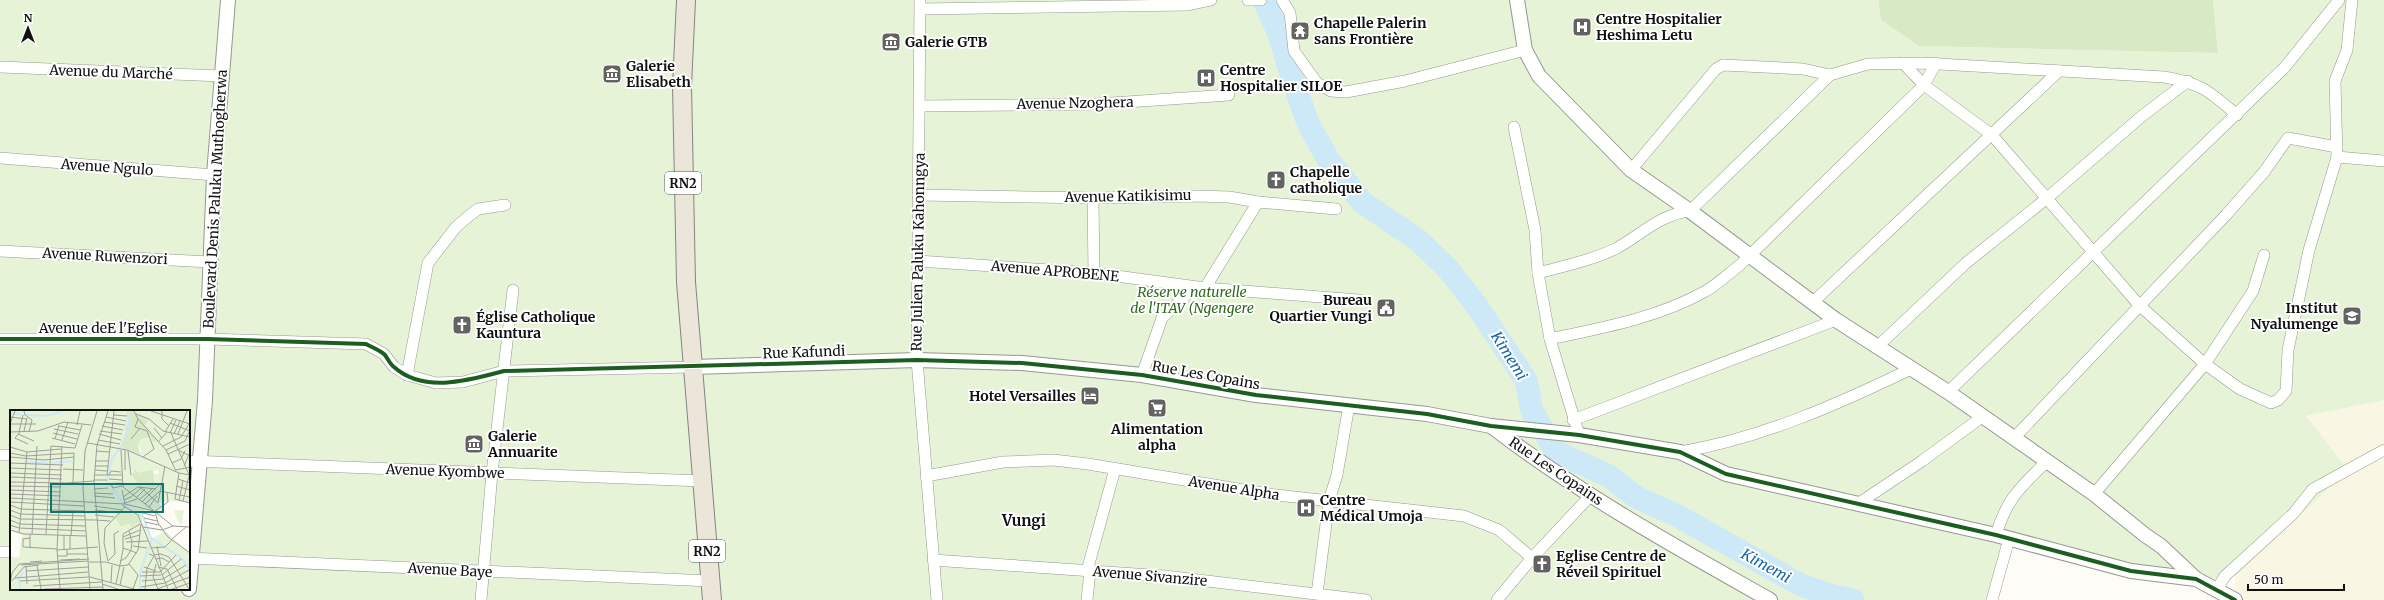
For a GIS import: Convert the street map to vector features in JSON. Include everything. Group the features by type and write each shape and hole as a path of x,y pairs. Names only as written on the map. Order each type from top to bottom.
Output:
{"highway":[{"name":"RN2","path":"686,0 682,86 682,153 686,282 712,600"}],"street":[{"name":"Boulevard Denis Paluku Muthogherwa","path":"190,574 195,461 207,339 214,175 228,0"},
{"path":"920,4 1188,5 1211,0"},
{"path":"1249,0 1261,0"},
{"path":"1282,0 1290,13 1294,51 1317,83 1331,91 1346,92 1405,81 1525,50"},
{"path":"1517,0 1525,50 1539,76 1555,95 1572,110 1630,170 1690,211 1836,320 1910,369 1948,392 2013,439 2094,494 2145,536 2161,546 2196,579 2218,595 2235,600"},
{"path":"1948,392 2237,115 2285,67 2339,0"},
{"path":"1903,63 1924,85 1992,135 2139,305 2205,364 2240,389 2271,403 2278,400 2286,391 2288,350 2308,258 2337,152 2335,81 2346,50 2352,0"},
{"name":"Rue Julien Paluku Kahonngya","path":"920,4 917,360 937,600"},
{"path":"1538,274 1583,261 1616,248 1674,213 1690,211 1830,75 1868,64 1936,63 2164,77 2188,81 2205,88 2237,115"},
{"path":"1550,339 1611,326 1690,300 1716,285 1749,256 1924,85 1936,63"},
{"path":"1630,170 1716,69 1723,65 1803,69 1830,75"},
{"name":"Avenue du Marché","path":"0,67 222,76"},
{"path":"1813,302 2059,71"},
{"path":"1877,347 1966,263 2046,199 2142,116 2188,81"},
{"name":"Avenue Nzoghera","path":"920,106 1097,104 1229,95"},
{"path":"1514,127 1535,230 1538,274 1550,339 1573,420 1579,435"},
{"path":"2013,439 2235,204 2264,172 2288,138 2337,152 2384,161"},
{"name":"Avenue Ngulo","path":"0,158 214,175"},
{"name":"Avenue Katikisimu","path":"918,195 1093,198 1196,196 1229,197 1258,202 1336,209"},
{"path":"1093,198 1094,273"},
{"path":"1142,375 1162,318 1200,288 1258,202"},
{"path":"407,375 428,263 456,227 470,215 478,209 505,205"},
{"name":"Avenue Ruwenzori","path":"0,251 210,262"},
{"path":"2094,494 2205,364 2253,291 2264,255"},
{"name":"Avenue APROBENE","path":"918,261 1094,273 1200,288 1359,300"},
{"path":"481,600 492,473 512,290"},
{"path":"1573,420 1836,320"},
{"name":"Avenue deE l'Eglise","path":"0,339 207,339 366,344 384,354 394,367 407,375 436,384 463,382 504,371 693,367"},
{"name":"Rue Kafundi","path":"693,367 917,360"},
{"name":"Rue Les Copains","path":"917,360 1022,363 1142,375 1256,395 1426,414 1491,426 1534,459 1654,535 1770,600"},
{"path":"1680,452 1720,445 1760,433 1841,403 1910,369"},
{"path":"1317,594 1329,501 1337,475 1349,405"},
{"path":"1859,503 1922,461 1982,416"},
{"path":"1491,426 1579,435 1680,452 1726,474 1859,503 2002,537 2130,571 2196,579"},
{"path":"2218,595 2225,576 2293,514 2313,489 2384,450"},
{"name":"Avenue Alpha","path":"926,476 1003,462 1053,460 1268,494 1464,516 1499,530 1532,558"},
{"name":"Avenue Kyombwe","path":"195,461 702,481"},
{"path":"1992,600 2002,537 2001,516 2011,497 2046,462"},
{"path":"1087,600 1088,571 1115,469"},
{"path":"1497,600 1532,558 1591,495"},
{"name":"Avenue Baye","path":"191,558 710,582"},
{"name":"Avenue Sivanzire","path":"933,560 1172,577 1366,600"},
{"name":"Boulevard Denis Paluku Muthogherwa","path":"188,600 189,590"}],"shaded area":[{"path":"2384,400 2384,600 2233,600 2236,574 2300,517 2306,416"}],"green space":[{"name":"Réserve naturelle de l'ITAV (Ngengere","path":"0,0 1878,0 1881,20 1920,46 2218,53 2213,0 2384,0 2384,400 2306,416 2348,470 2235,576 2214,579 2127,563 2008,531 1990,600 0,600"},
{"path":"1878,0 2213,0 2218,53 1919,46 1881,20"}],"waterway":[{"name":"Kimemi","path":"1264,0 1279,34 1292,78 1308,123 1329,161 1363,203 1418,240 1448,269 1477,306 1526,380 1532,411 1556,452 1609,476 1636,497 1676,515 1801,585 1830,595 1853,600"}],"cycle path":[{"path":"0,339 207,339 366,344 383,353 393,366 406,375 433,383 462,381 504,371 917,360 1022,363 1142,375 1256,395 1427,414 1491,426 1579,435 1680,452 1726,474 1996,535 2131,571 2196,579 2235,600"}],"place":[{"name":"Centre Hospitalier Heshima Letu","path":"1582,27"},
{"name":"Chapelle Palerin sans Frontière","path":"1300,31"},
{"name":"Galerie GTB","path":"891,42"},
{"name":"Galerie Elisabeth","path":"612,74"},
{"name":"Centre Hospitalier SILOE","path":"1206,78"},
{"name":"Chapelle catholique","path":"1276,180"},
{"name":"Bureau Quartier Vungi","path":"1386,308"},
{"name":"Institut Nyalumenge","path":"2352,316"},
{"name":"Église Catholique Kauntura","path":"462,325"},
{"name":"Hotel Versailles","path":"1090,396"},
{"name":"Alimentation alpha","path":"1157,408"},
{"name":"Galerie Annuarite","path":"474,444"},
{"name":"Centre Médical Umoja","path":"1306,508"},
{"name":"Eglise Centre de Réveil Spirituel","path":"1542,564"}],"district":[{"name":"Vungi","path":"1024,521"}]}
